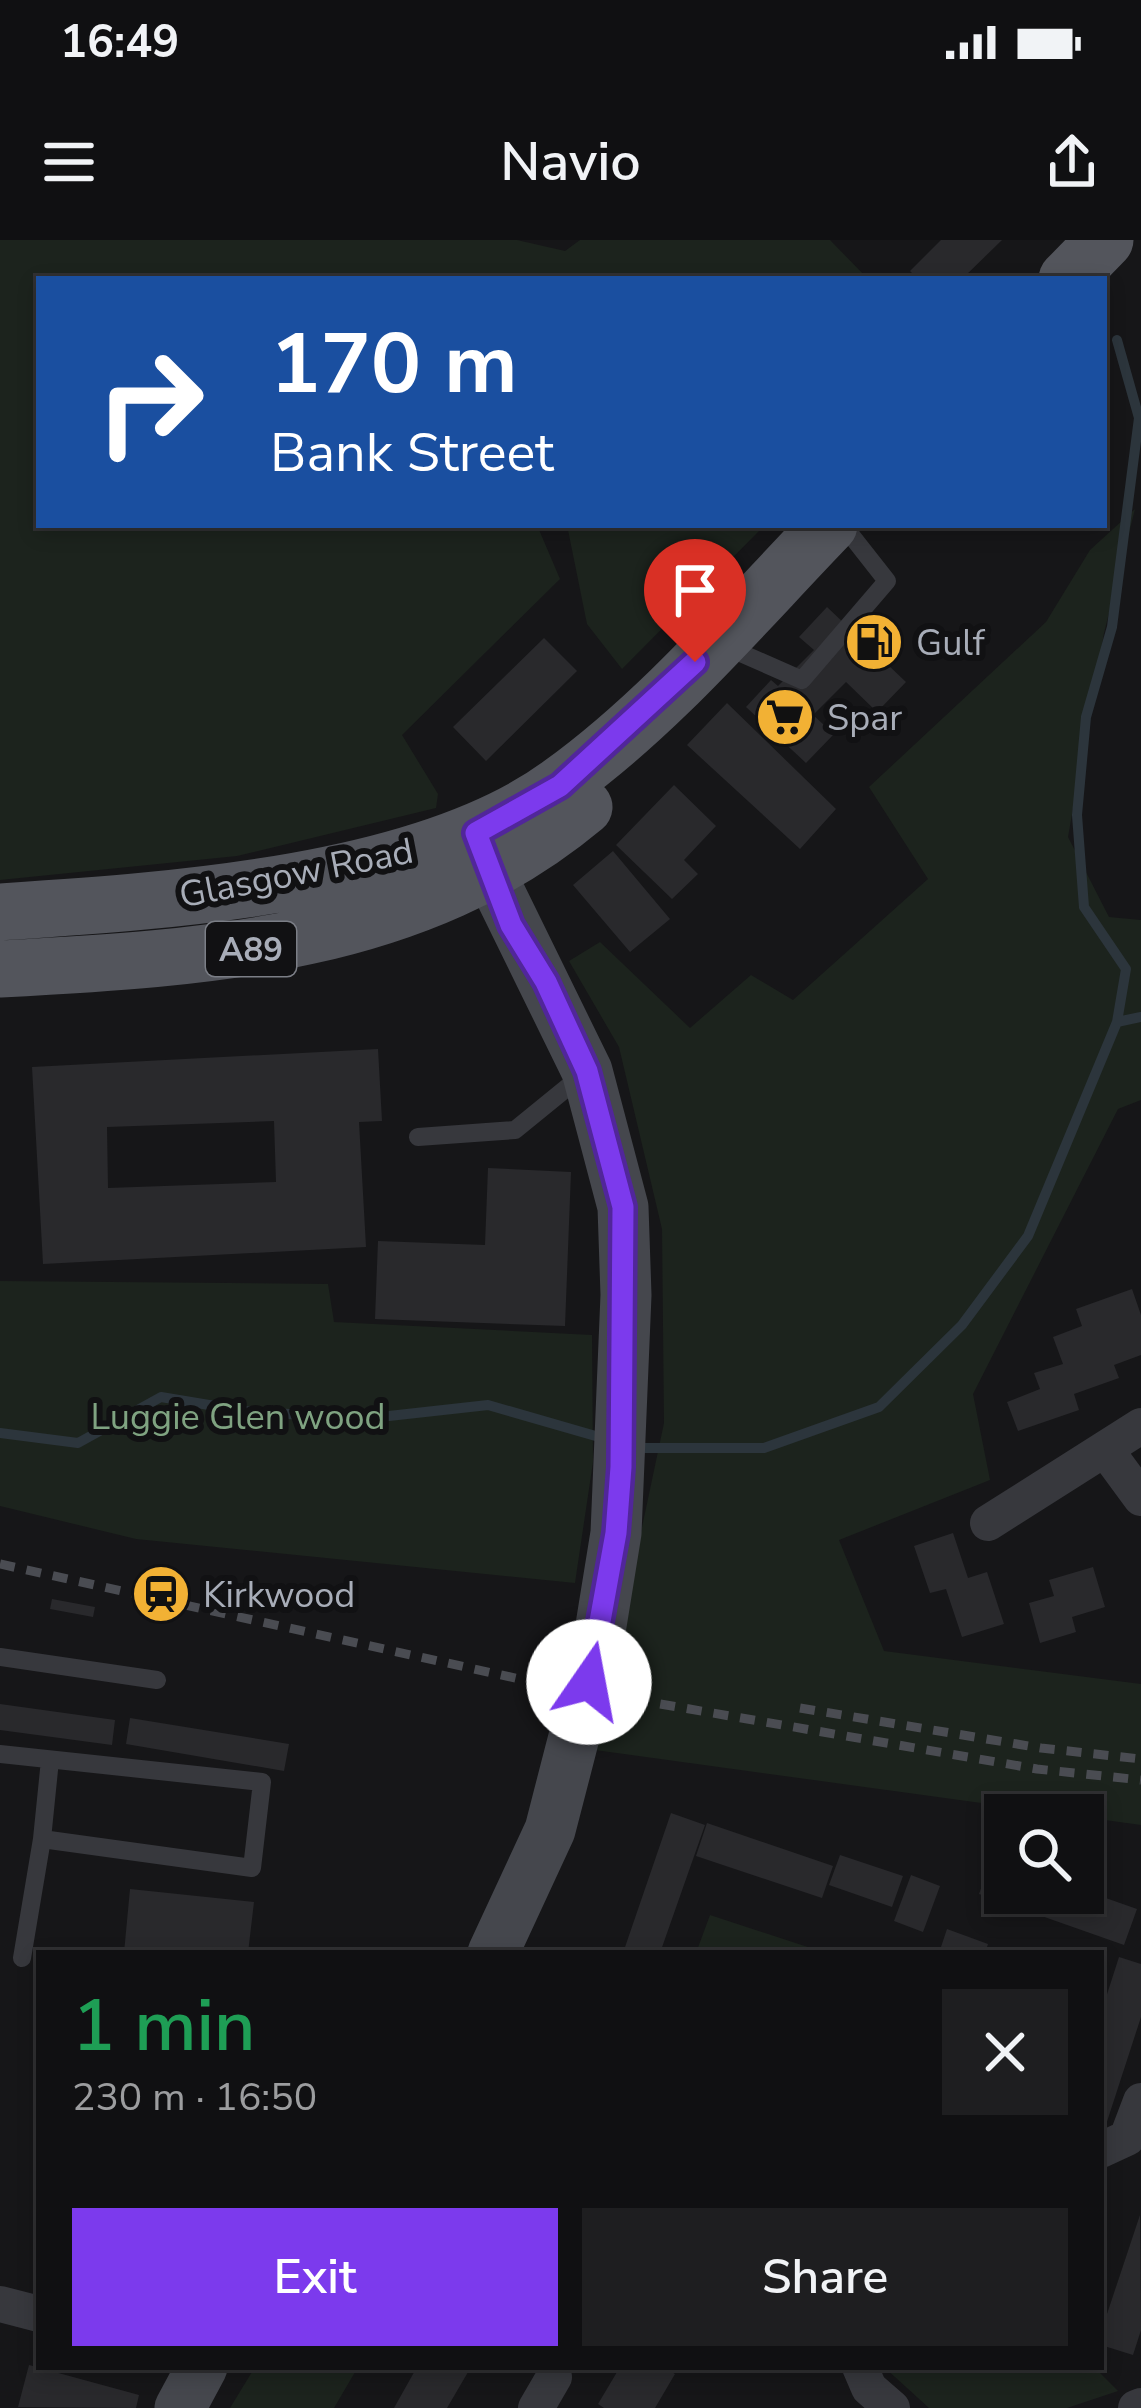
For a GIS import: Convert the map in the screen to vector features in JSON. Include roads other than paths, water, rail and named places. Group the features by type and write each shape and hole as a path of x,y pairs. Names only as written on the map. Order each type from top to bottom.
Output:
{"main road":[{"path":"1070,276 1105,240"},
{"name":"A89","path":"483,853 741,624 826,528"},
{"name":"Glasgow Road","path":"0,912 261,884 397,857 483,853"},
{"name":"Glasgow Road","path":"0,969 249,950 320,936 437,899 483,853"}],"street":[{"path":"483,853 587,1071 623,1207 621,1467 598,1644 550,1830 495,1950"},
{"path":"988,1522 1141,1426"},
{"path":"1105,1448 1141,1498"},
{"path":"1114,2144 1141,2101"},
{"path":"0,2304 36,2313"},
{"path":"180,2408 200,2370"},
{"path":"861,2370 869,2388 892,2408"}],"lane":[{"path":"741,624 802,680 887,581 845,528"},
{"path":"418,1137 514,1130 587,1071"},
{"path":"0,1657 157,1680"},
{"path":"0,1754 262,1782 252,1868 42,1839"},
{"path":"22,1958 50,1760"}],"waterway":[{"path":"1117,340 1139,418 1112,627 1086,717 1077,815 1084,907 1126,969 1117,1022"},
{"path":"635,1448 764,1448 879,1407 962,1325 1028,1236 1117,1022 1141,1017"},
{"path":"0,1433 78,1443 161,1397 245,1411 362,1419 488,1405 606,1439"}],"railway":[{"path":"0,1564 533,1682 1037,1769 1141,1780"},
{"path":"800,1708 1041,1748 1141,1759"}],"place":[{"name":"Gulf","path":"874,642"},
{"name":"Spar","path":"785,717"},
{"name":"Kirkwood","path":"161,1594"}],"park label":[{"name":"Luggie Glen wood","path":"238,1416"}]}
